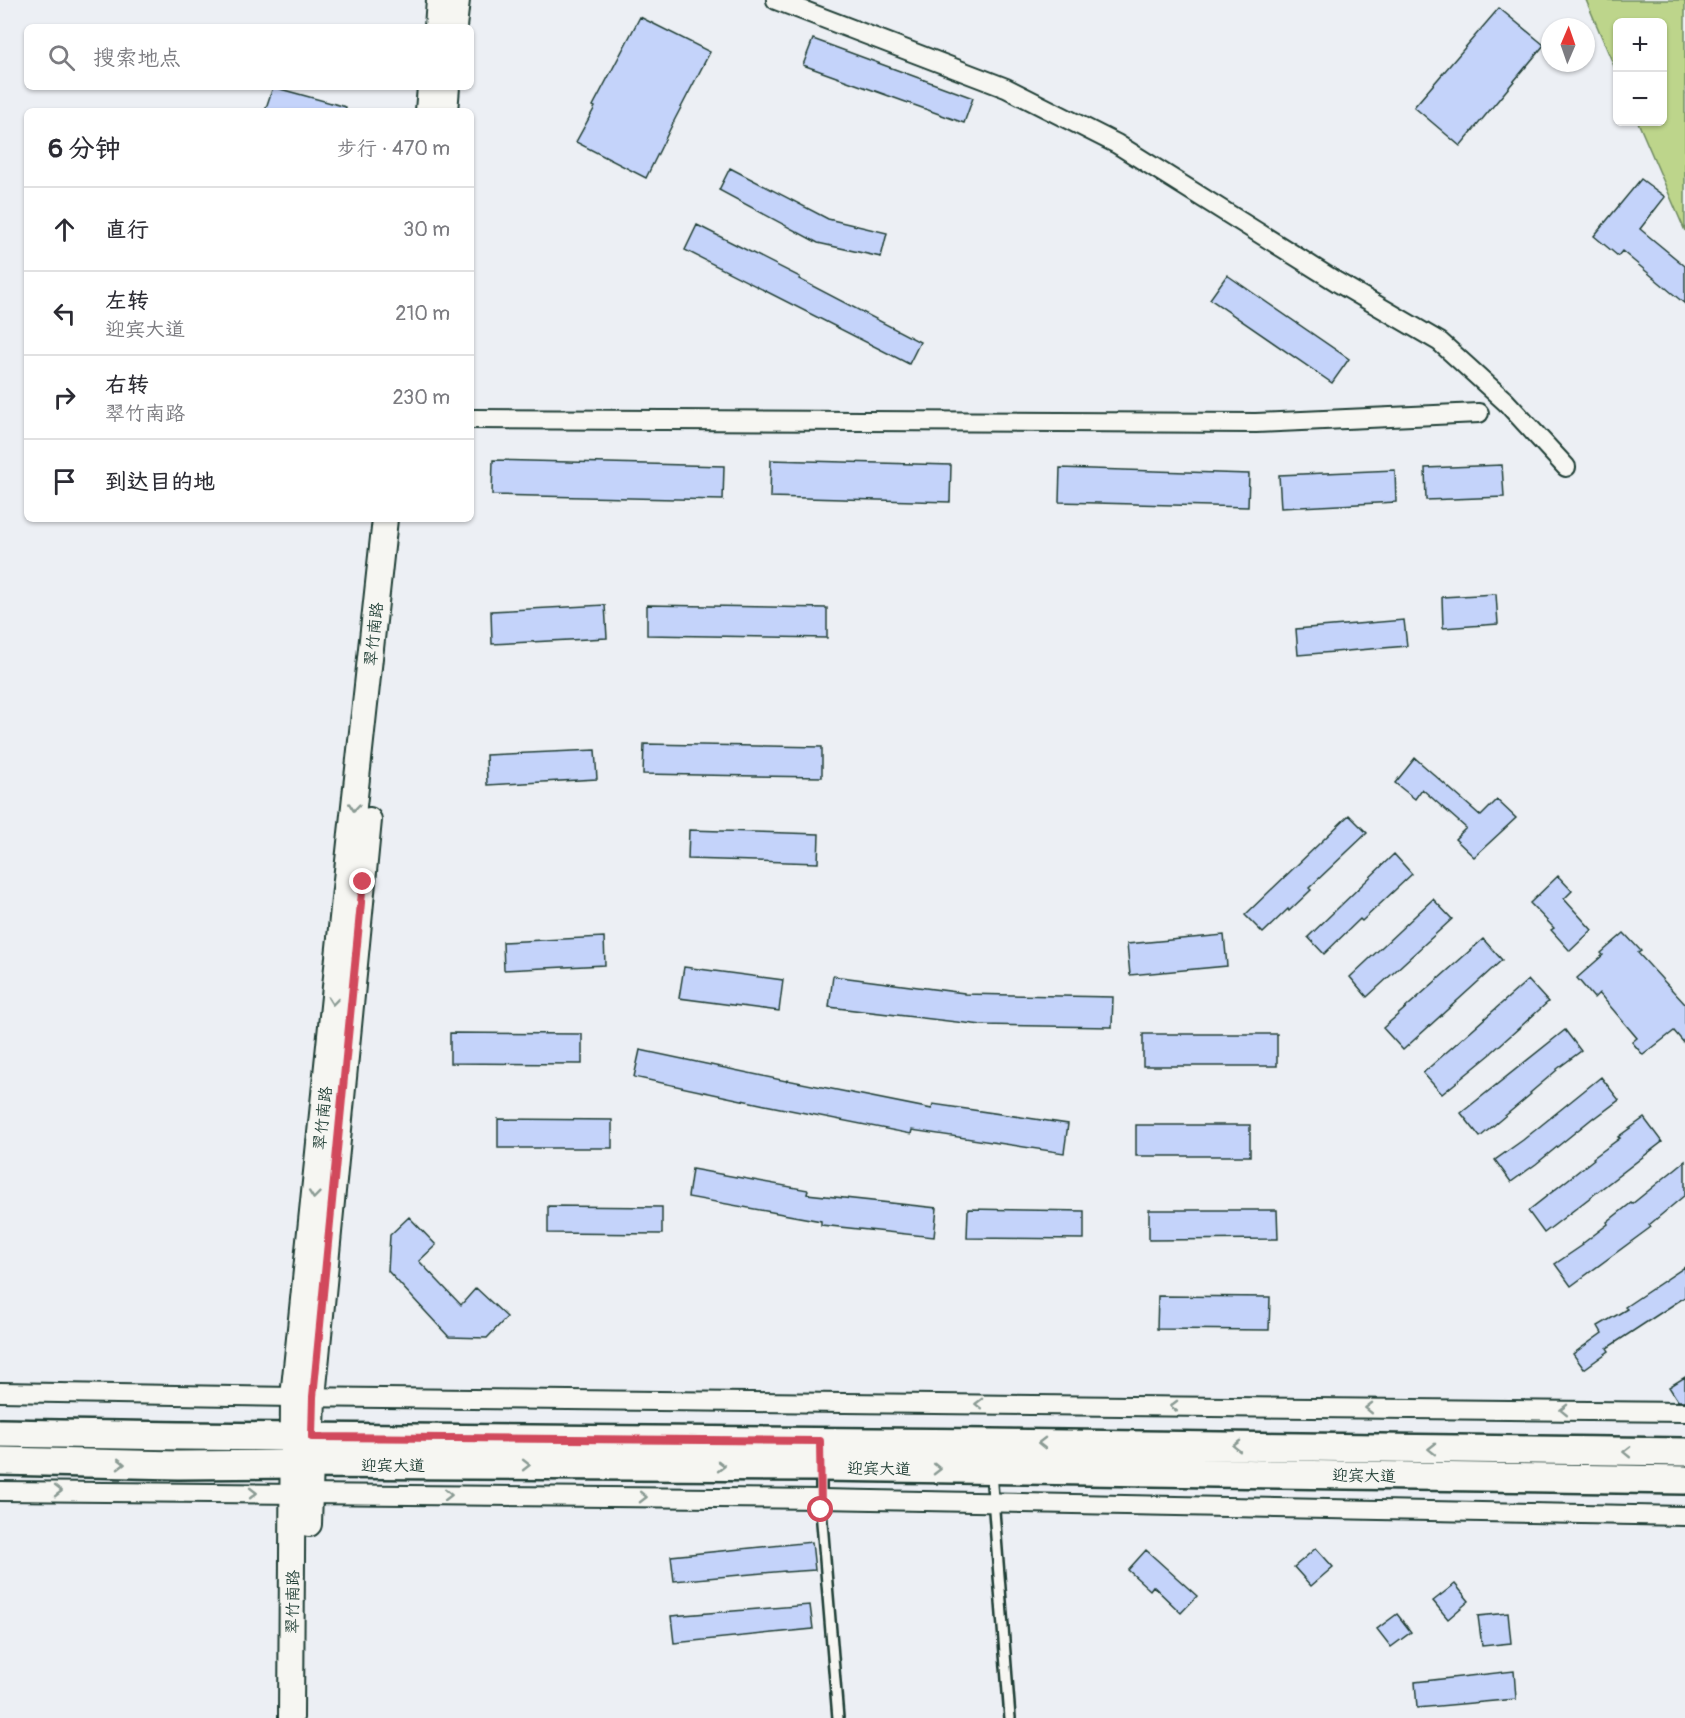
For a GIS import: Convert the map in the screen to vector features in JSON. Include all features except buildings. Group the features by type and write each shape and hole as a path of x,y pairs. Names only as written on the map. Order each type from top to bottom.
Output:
{"main road":[{"path":"436,24 439,0"},
{"path":"454,24 457,0"},
{"path":"428,108 430,90"},
{"path":"445,108 447,90"},
{"name":"翠竹南路","path":"291,1718 303,1397 346,878 386,522"},
{"name":"翠竹南路","path":"303,1397 361,894 401,522"},
{"name":"迎宾大道","path":"0,1432 302,1437 821,1454 991,1456 1685,1452"},
{"name":"迎宾大道","path":"0,1461 178,1465 302,1464 821,1454"},
{"name":"迎宾大道","path":"991,1456 1685,1480"},
{"name":"翠竹南路","path":"301,1493 307,1718"}],"street":[{"path":"776,0 1006,88 1117,144 1337,282 1440,342 1506,402 1566,467"},
{"path":"474,419 1256,423 1479,413"},
{"path":"0,1392 1685,1412"},
{"path":"0,1491 821,1499 1685,1516"}],"lane":[{"path":"821,1454 821,1499 838,1718"},
{"path":"991,1456 1010,1718"}],"green space":[{"path":"1586,0 1685,0 1685,231 1640,126 1667,126 1667,18 1613,18 1613,64"}],"route":[{"path":"363,882 313,1397 312,1437 820,1441 821,1510"}]}
